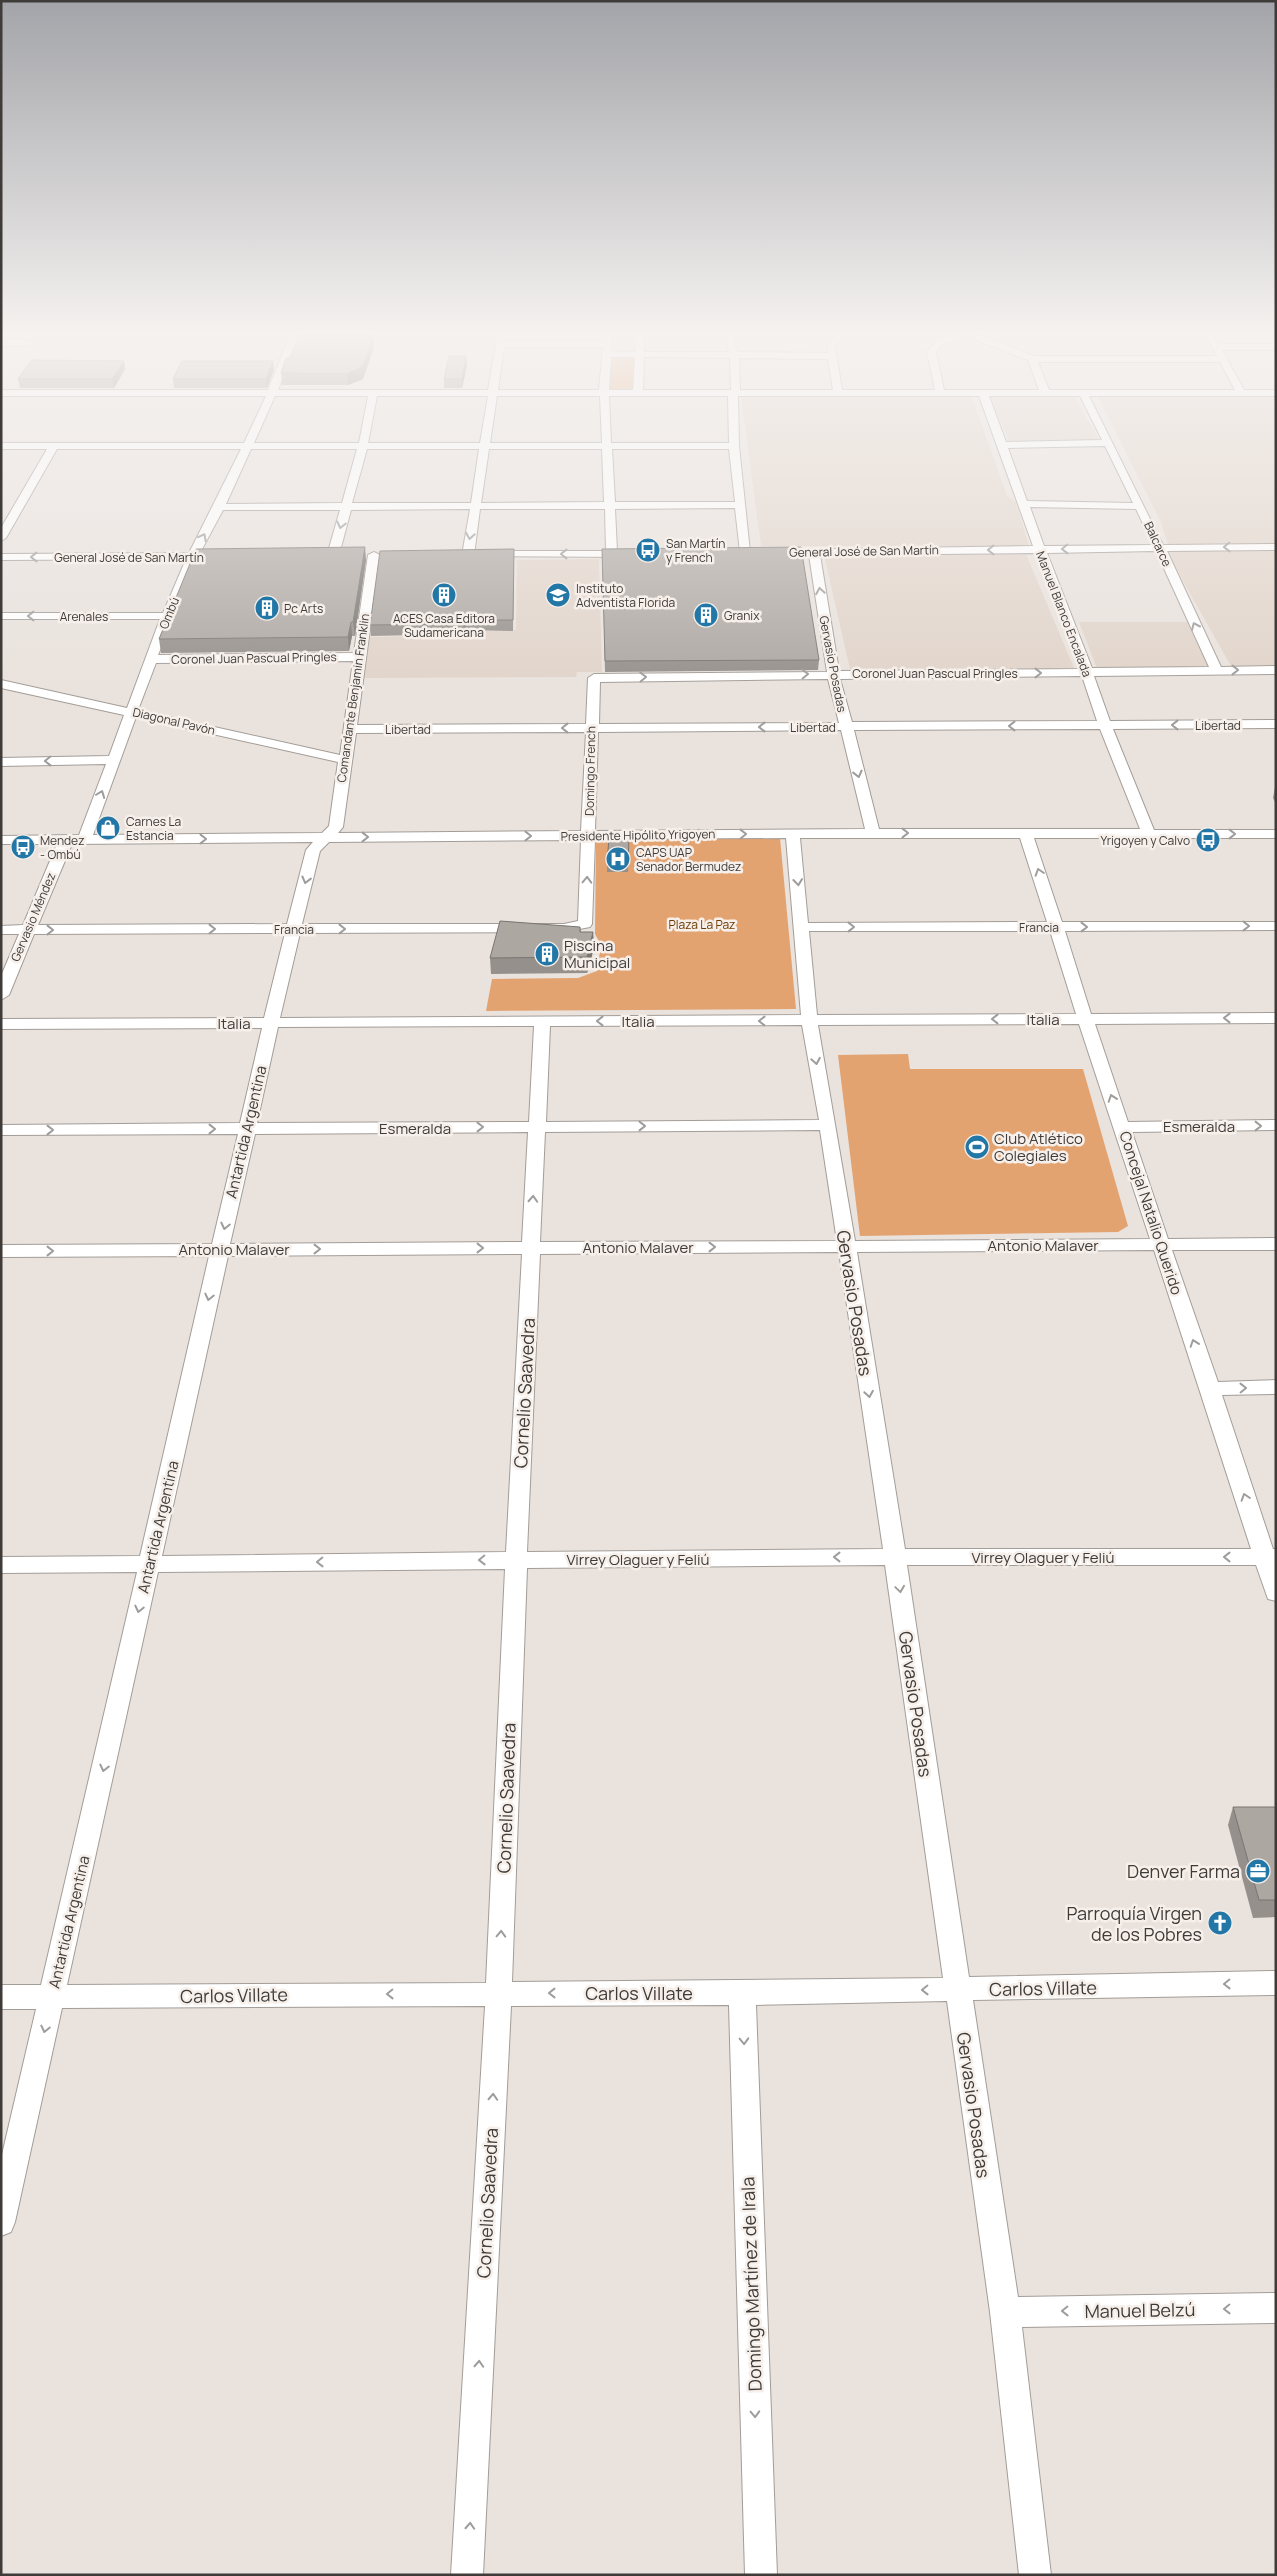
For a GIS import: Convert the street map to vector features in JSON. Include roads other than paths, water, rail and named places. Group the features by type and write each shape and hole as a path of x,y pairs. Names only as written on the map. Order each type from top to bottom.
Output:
{"street":[{"path":"1,538 51,452"},
{"name":"Ombú","path":"84,840 167,616 193,556 219,507 244,452"},
{"path":"332,555 361,452"},
{"path":"483,452 475,505 463,555 639,554"},
{"path":"607,452 612,554"},
{"path":"219,507 740,505 735,452"},
{"name":"Manuel Blanco Encalada","path":"1005,452 1105,725 1148,833"},
{"name":"Balcarce","path":"1114,452 1216,670"},
{"path":"1024,504 1140,506"},
{"name":"General José de San Martín","path":"740,505 751,552 1276,547"},
{"path":"1,507 20,507"},
{"name":"Gervasio Posadas","path":"814,552 833,674 873,833"},
{"name":"Comandante Benjamin Franklin","path":"326,837 336,827 358,657 374,555"},
{"name":"General José de San Martín","path":"1,558 233,556"},
{"name":"Arenales","path":"1,616 167,616"},
{"name":"Coronel Juan Pascual Pringles","path":"151,659 358,657"},
{"name":"Coronel Juan Pascual Pringles","path":"594,678 1276,670"},
{"name":"Domingo French","path":"586,924 594,678"},
{"name":"Diagonal Pavón","path":"1,684 131,711 346,760"},
{"name":"Libertad","path":"350,729 1276,724"},
{"path":"1,762 114,760"},
{"name":"Presidente Hipólito Yrigoyen","path":"1,840 873,833 1148,833 1274,837"},
{"name":"Concejal Natalio Querido","path":"1026,833 1085,1019 1160,1244 1270,1557 1276,1594"},
{"name":"Gervasio Posadas","path":"794,834 809,1020 828,1125 845,1246 896,1557 1005,2312 1035,2575"},
{"name":"Antartida Argentina","path":"1,2222 271,1023 313,850 326,837"},
{"name":"Gervasio Méndez","path":"1,995 66,840"},
{"name":"Francia","path":"1,930 564,928 586,924"},
{"name":"Francia","path":"803,928 1276,926"},
{"name":"Italia","path":"1,1024 1276,1018"},
{"name":"Cornelio Saavedra","path":"467,2575 499,1993 516,1560 542,1021"},
{"name":"Esmeralda","path":"1,1130 828,1125"},
{"name":"Esmeralda","path":"1122,1127 1276,1126"},
{"name":"Antonio Malaver","path":"1,1251 1276,1244"},
{"path":"1210,1389 1276,1387"},
{"name":"Virrey Olaguer y Feliú","path":"1,1565 896,1557 1270,1557"},
{"name":"Carlos Villate","path":"1,1997 742,1993 1276,1983"},
{"name":"Domingo Martínez de Irala","path":"742,1993 761,2575"},
{"name":"Manuel Belzú","path":"1005,2312 1276,2308"}],"place":[{"name":"San Martín y French","path":"648,550"},
{"name":"ACES Casa Editora Sudamericana","path":"444,595"},
{"name":"Instituto Adventista Florida","path":"558,595"},
{"name":"Pc Arts","path":"267,608"},
{"name":"Granix","path":"706,615"},
{"name":"Carnes La Estancia","path":"108,828"},
{"name":"Yrigoyen y Calvo","path":"1208,840"},
{"name":"Mendez - Ombú","path":"23,847"},
{"name":"CAPS UAP Senador Bermudez","path":"618,859"},
{"name":"Piscina Municipal","path":"547,954"},
{"name":"Club Atlético Colegiales","path":"977,1147"},
{"name":"Denver Farma","path":"1258,1871"},
{"name":"Parroquía Virgen de los Pobres","path":"1220,1923"}],"park label":[{"name":"Plaza La Paz","path":"702,924"}]}
